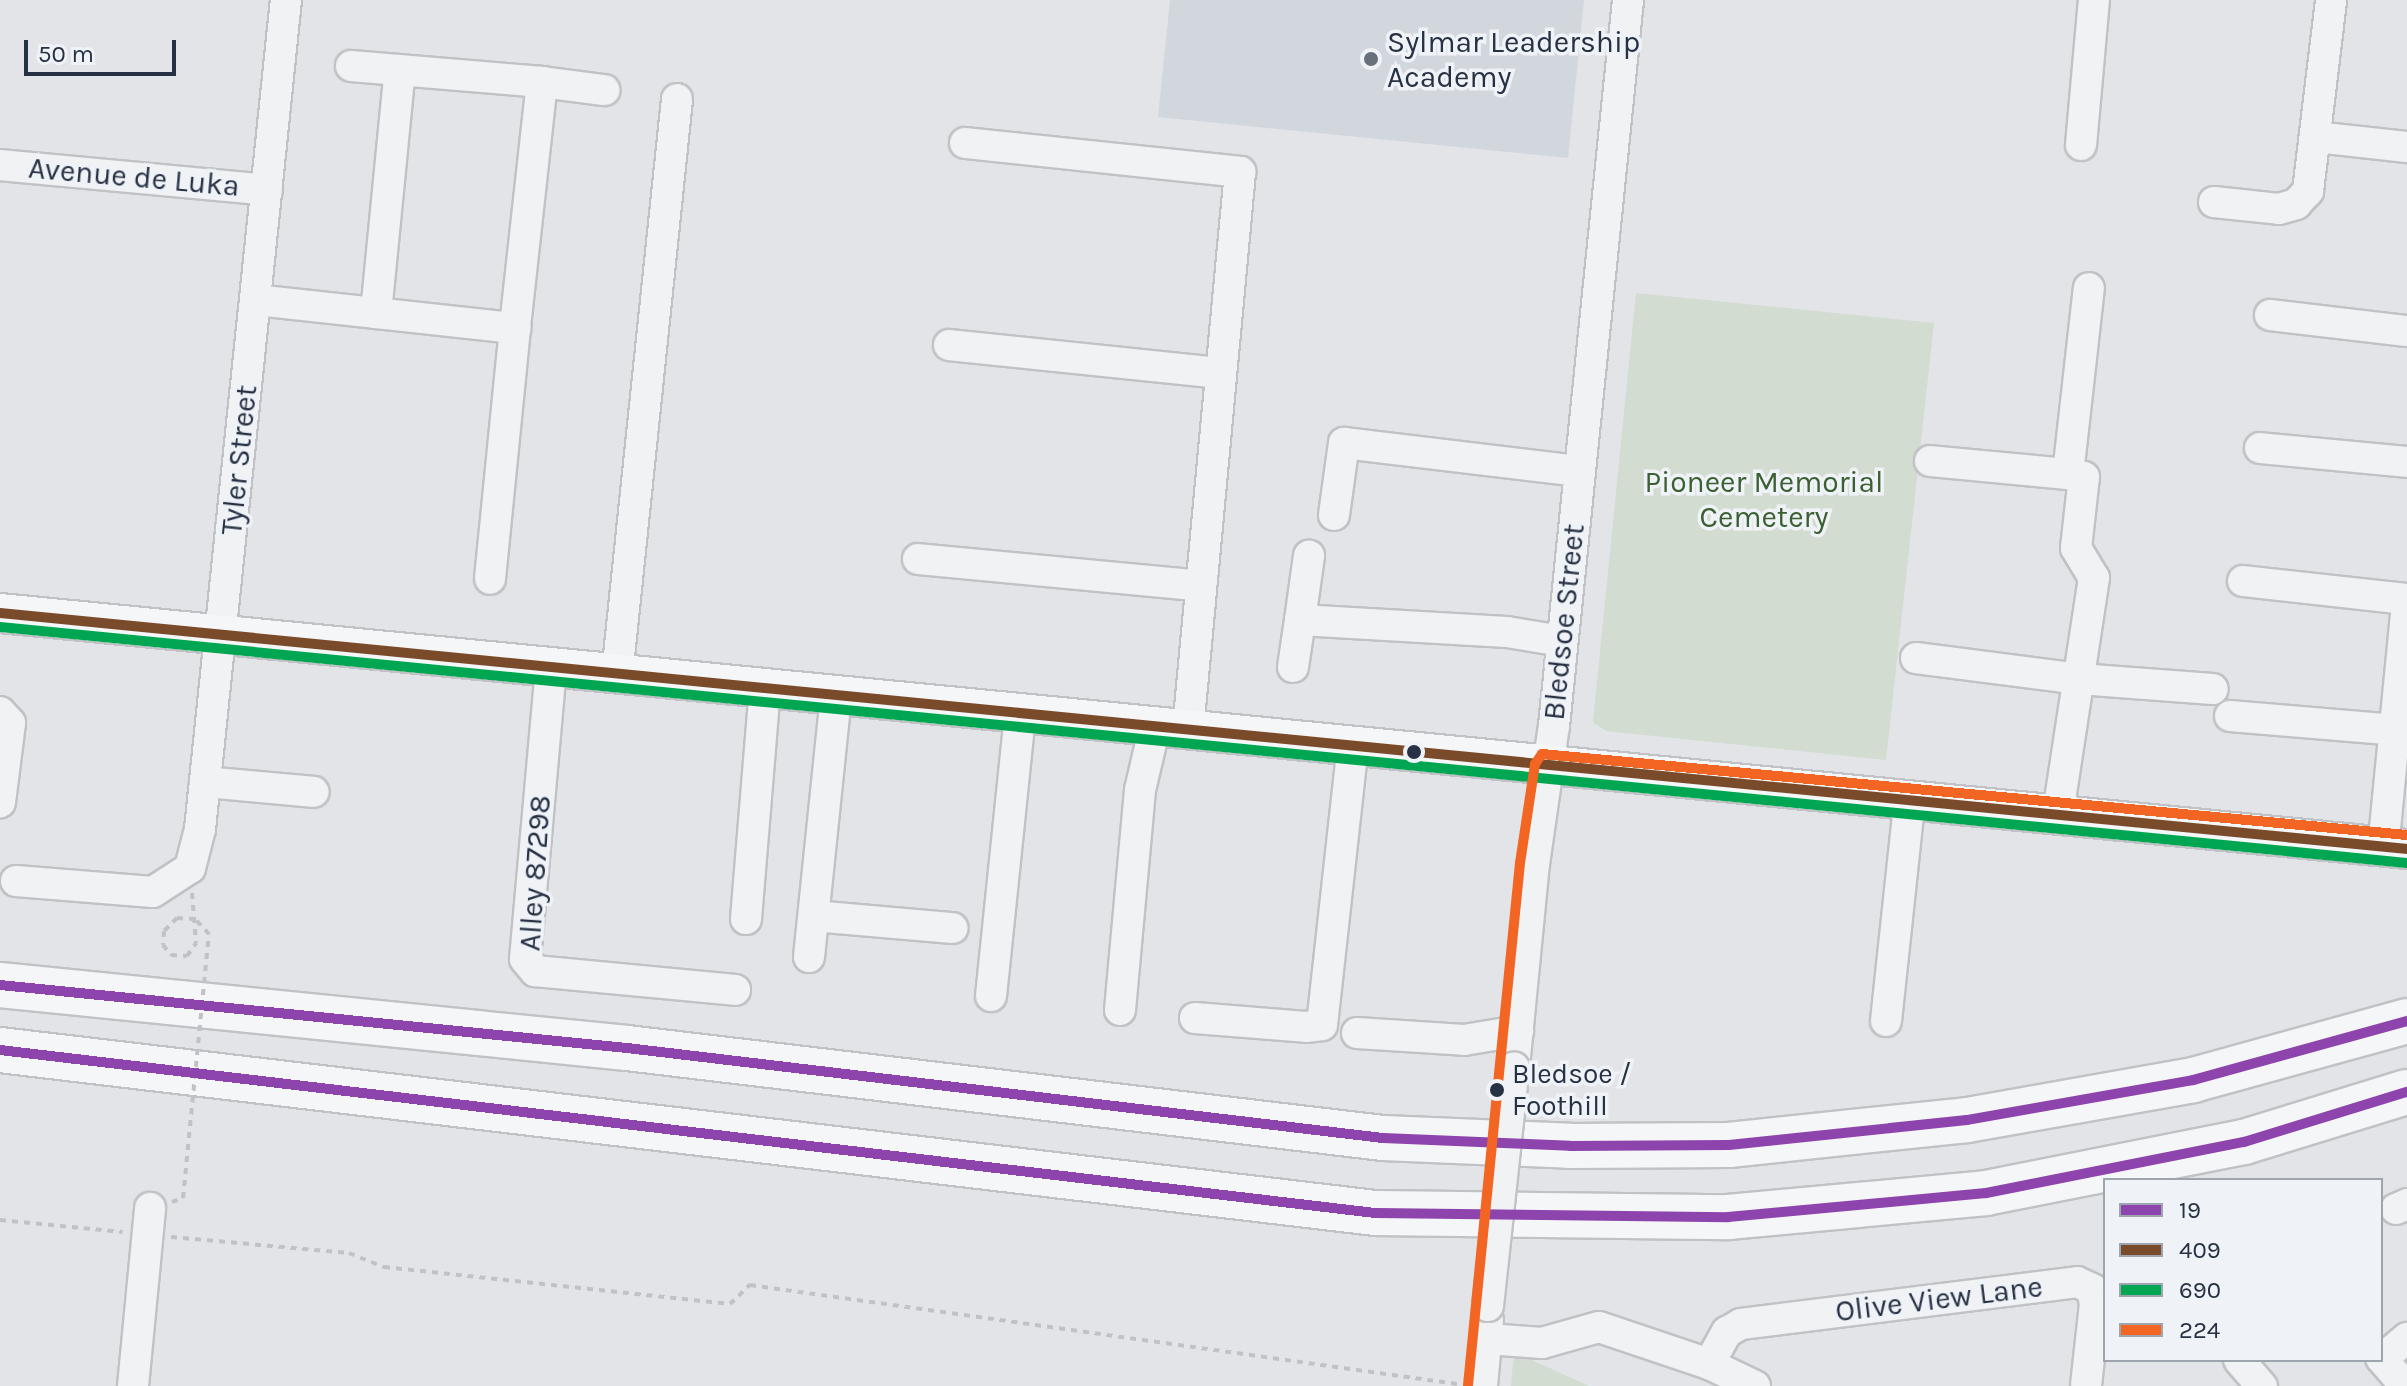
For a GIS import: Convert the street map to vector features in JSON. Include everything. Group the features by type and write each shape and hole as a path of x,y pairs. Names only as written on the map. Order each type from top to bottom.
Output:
{"highway":[{"path":"0,958 41,966 109,997"},
{"path":"0,985 627,1048 1383,1138 1570,1146 1729,1145 1967,1120 2193,1080 2407,1021"},
{"path":"0,1050 1376,1213 1728,1217 1986,1193 2244,1142 2407,1092"},
{"path":"0,1061 153,1070"}],"main road":[{"path":"0,613 1353,744 1549,766 1910,798 2395,849"}],"street":[{"name":"Tyler Street","path":"190,868 200,829 286,0"},
{"name":"Bledsoe Street","path":"1473,1385 1487,1339 1534,864 1549,766 1628,0"},
{"path":"2081,145 2094,0"},
{"path":"2214,202 2279,209 2296,204 2310,186 2331,0"},
{"path":"351,66 604,90"},
{"path":"376,313 400,70"},
{"path":"490,579 542,82"},
{"path":"617,675 677,99"},
{"path":"2316,137 2407,147"},
{"path":"965,143 1240,172 1201,586 1172,728 1140,790 1120,1010"},
{"name":"Avenue de Luka","path":"0,165 267,190"},
{"path":"2068,474 2089,288"},
{"path":"256,300 515,328"},
{"path":"2270,315 2407,331"},
{"path":"949,345 1221,373"},
{"path":"1334,515 1344,443 1579,471"},
{"path":"2260,448 2407,462"},
{"path":"1930,461 2084,477 2076,548 2094,578 2058,813"},
{"path":"1293,667 1309,556"},
{"path":"918,559 1201,586"},
{"path":"2243,581 2407,599"},
{"path":"2395,849 2395,730 2407,606"},
{"path":"1300,620 1507,632 1561,641"},
{"path":"1916,658 2079,679 2213,689"},
{"name":"Alley 87298","path":"551,668 525,959 535,971 735,990"},
{"path":"746,919 765,688"},
{"path":"809,957 836,695"},
{"path":"0,712 10,723 0,802"},
{"path":"991,996 1020,713"},
{"path":"2230,716 2395,730"},
{"path":"1195,1018 1306,1027 1322,1025 1353,744"},
{"path":"205,782 314,792"},
{"path":"1886,1021 1910,798"},
{"path":"16,881 153,892 190,868"},
{"path":"814,916 952,928"},
{"path":"1357,1033 1464,1040 1518,1031"},
{"path":"133,1386 149,1221"},
{"name":"Olive View Lane","path":"1709,1364 1727,1332 1741,1324 2077,1282 2092,1289 2095,1304 2086,1386"},
{"path":"1487,1339 1542,1343 1599,1327 1709,1364 1755,1386"},
{"path":"2383,1358 2407,1338"},
{"path":"2383,1360 2405,1386"},
{"path":"2241,1362 2262,1386"}],"path":[{"path":"183,1198 209,934 195,919 177,918 164,931 163,945 171,955 187,956 196,943 190,868"},
{"path":"0,1220 149,1221 349,1253 384,1267 730,1304 750,1285 1473,1385"}],"shaded area":[{"name":"Sylmar Leadership Academy","path":"1170,0 1584,0 1568,158 1158,117"}],"green space":[{"name":"Pioneer Memorial Cemetery","path":"1636,293 1934,323 1886,760 1606,731 1593,722"},
{"path":"1514,1352 1589,1386 1511,1386"}],"transit line":[{"name":"409","path":"0,613 2407,849"},
{"name":"690","path":"0,627 2406,863"},
{"name":"224","path":"1468,1385 1520,863 1535,764 1542,754 2407,835"},
{"name":"19","path":"0,985 627,1048 1383,1138 1570,1146 1729,1145 1967,1120 2193,1080 2407,1021"},
{"name":"19","path":"0,1050 1376,1213 1728,1217 1986,1193 2244,1142 2407,1092"}],"place":[{"name":"Sylmar Leadership Academy","path":"1371,59"},
{"name":"Bledsoe / Foothill","path":"1497,1090"}]}
